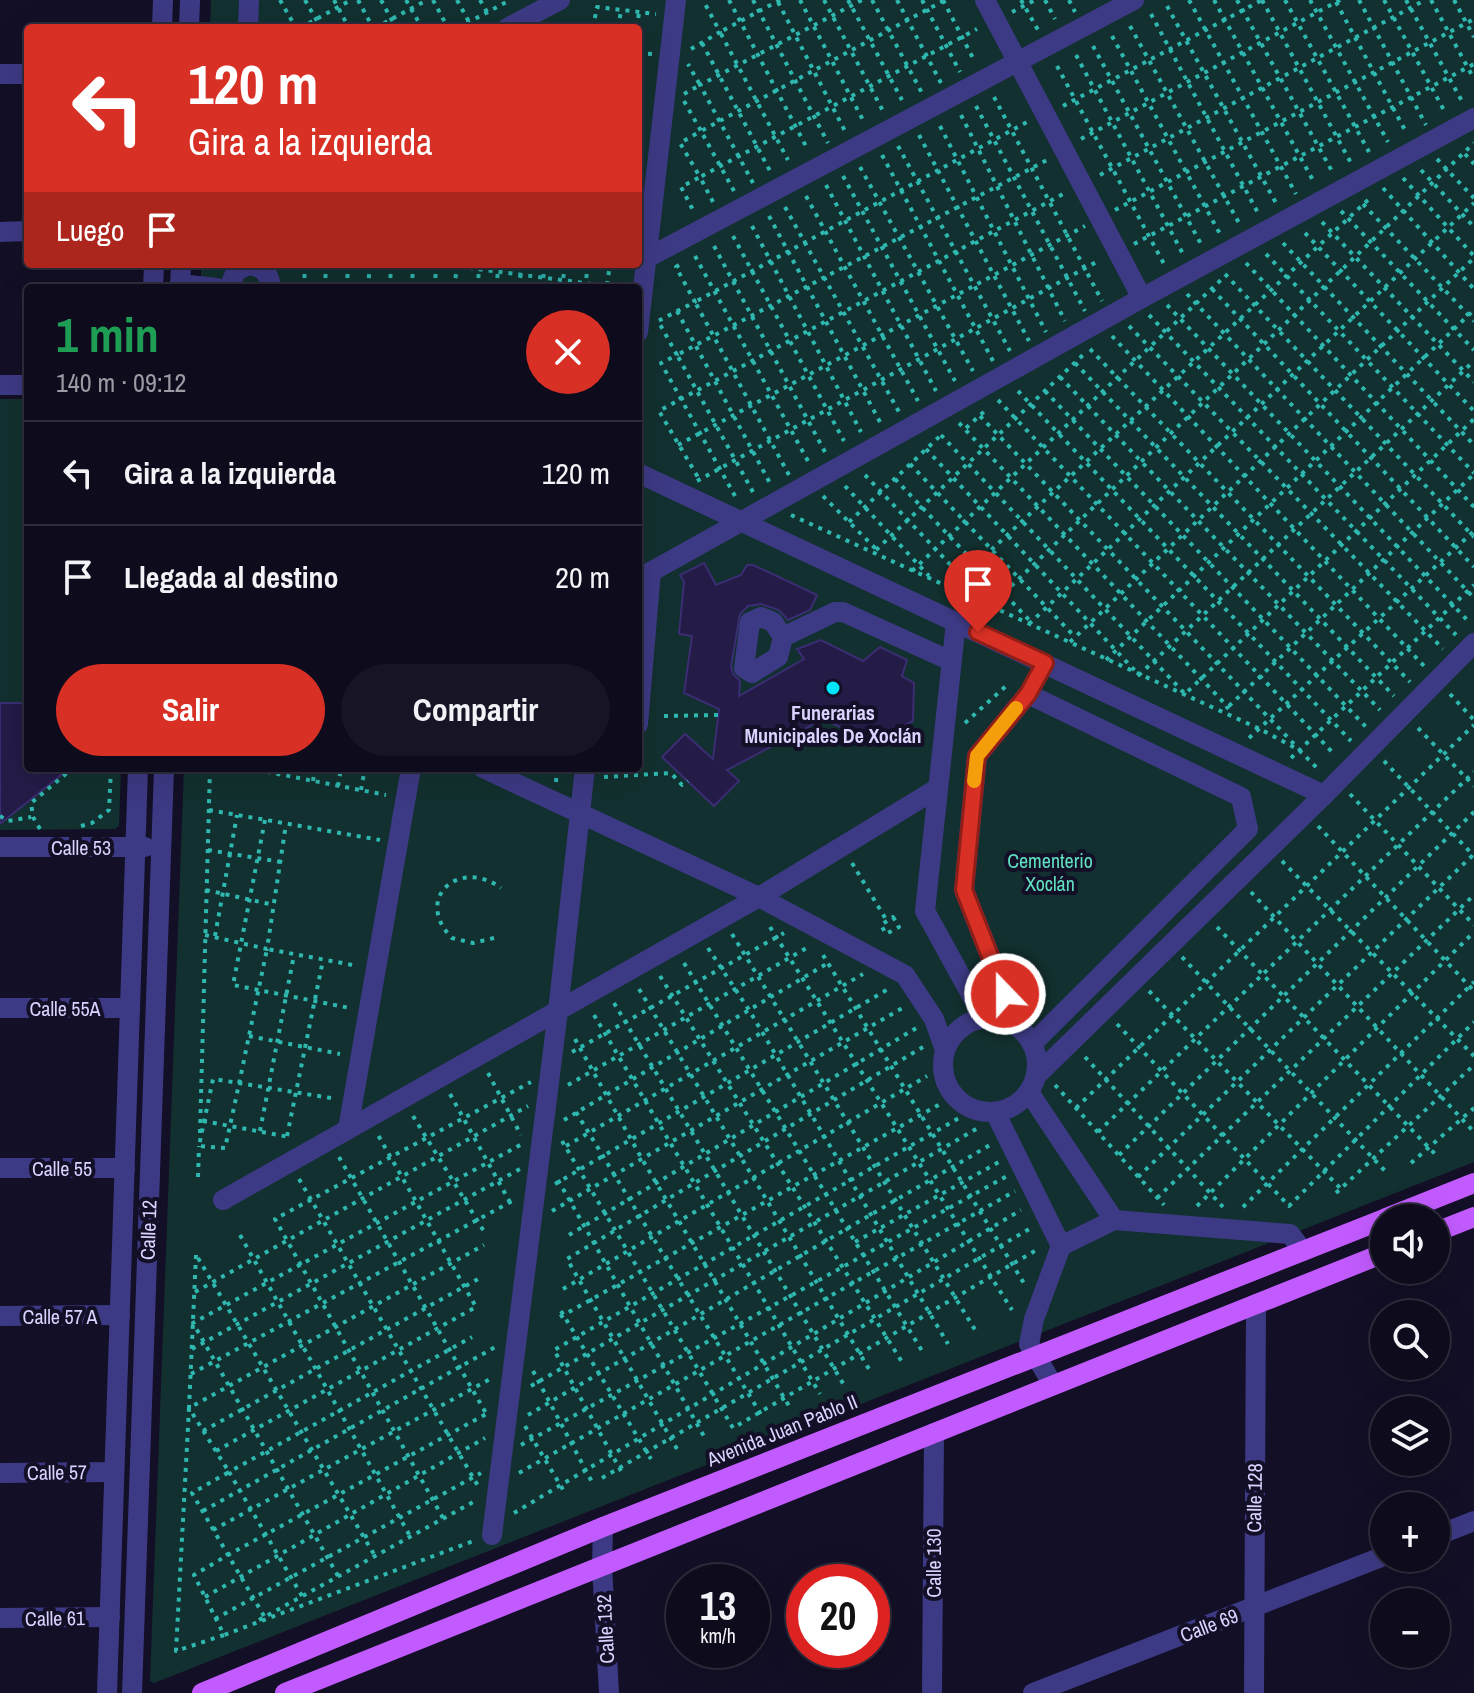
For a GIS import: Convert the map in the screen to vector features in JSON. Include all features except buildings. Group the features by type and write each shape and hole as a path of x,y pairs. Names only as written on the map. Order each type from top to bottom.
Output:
{"main road":[{"name":"Avenida Juan Pablo II","path":"1421,1204 1474,1183"},
{"path":"1450,1226 1474,1217"},
{"name":"Avenida Juan Pablo II","path":"202,1693 603,1527 1370,1224"},
{"path":"285,1693 1370,1259"}],"street":[{"path":"162,24 163,0"},
{"path":"189,24 190,0"},
{"path":"248,24 249,0"},
{"path":"515,24 560,0"},
{"path":"642,299 676,0"},
{"path":"985,0 1145,306"},
{"path":"647,258 1134,0"},
{"path":"0,74 24,74"},
{"path":"642,639 645,576 1145,306 1471,115"},
{"path":"0,232 24,231"},
{"path":"180,279 201,284"},
{"path":"0,385 24,385"},
{"path":"642,475 1324,795"},
{"path":"783,637 819,618 843,612 951,661"},
{"path":"956,622 925,911 974,1000 992,1018 1021,1029 1032,1044 1038,1063 1033,1084 1114,1220"},
{"path":"492,772 759,897 905,975 934,1019 945,1081 953,1095 979,1111 995,1112 1020,1102 1033,1084 1324,795 1466,640"},
{"path":"937,1047 963,1027 992,1018 1005,994 964,890 977,756 1022,686 1045,663"},
{"path":"1022,686 1241,797 1248,829 1032,1044"},
{"name":"Calle 12","path":"107,1693 138,772"},
{"name":"Calle 12","path":"132,1693 164,772"},
{"path":"348,1129 410,772"},
{"path":"485,1537 558,1011 579,812 591,773"},
{"path":"223,1200 759,897 938,788"},
{"name":"Calle 53","path":"0,847 161,848"},
{"name":"Calle 55A","path":"0,1008 130,1008"},
{"path":"995,1112 1052,1246 1029,1344 1053,1385"},
{"name":"Calle 55","path":"0,1168 125,1168"},
{"path":"123,1218 149,1216"},
{"path":"1052,1246 1114,1220 1290,1234 1303,1251"},
{"name":"Calle 128","path":"1254,1693 1252,1608 1256,1304"},
{"name":"Calle 57 A","path":"0,1316 120,1315"},
{"name":"Calle 130","path":"932,1693 934,1433"},
{"name":"Calle 57","path":"0,1473 114,1472"},
{"path":"1450,1530 1474,1521"},
{"name":"Calle 132","path":"603,1527 602,1566 609,1693"},
{"name":"Calle 69","path":"1033,1693 1370,1562"},
{"name":"Calle 61","path":"0,1618 110,1617"}],"path":[{"path":"280,0 295,24"},
{"path":"305,0 319,24"},
{"path":"334,0 347,24"},
{"path":"306,24 351,0"},
{"path":"358,0 372,24"},
{"path":"381,0 394,24"},
{"path":"406,0 420,24"},
{"path":"382,24 430,0 445,24"},
{"path":"457,0 469,22"},
{"path":"480,0 487,12"},
{"path":"703,0 793,170"},
{"path":"729,0 813,159"},
{"path":"753,0 831,150"},
{"path":"756,189 683,54 778,0 850,140"},
{"path":"800,0 869,130"},
{"path":"824,0 888,120"},
{"path":"738,199 681,96 832,16 850,3 862,0"},
{"path":"872,0 925,100"},
{"path":"897,0 944,90"},
{"path":"922,0 964,80"},
{"path":"718,210 680,143 943,0 980,71"},
{"path":"1021,0 1042,38"},
{"path":"1007,15 1035,0"},
{"path":"1045,0 1061,29"},
{"path":"1189,0 1300,203"},
{"path":"1214,0 1320,192"},
{"path":"1237,0 1338,183"},
{"path":"1054,111 1262,0 1356,172"},
{"path":"1285,0 1375,163"},
{"path":"1310,0 1394,152"},
{"path":"1359,0 1430,133"},
{"path":"1384,0 1450,122"},
{"path":"1406,0 1471,115"},
{"path":"1091,180 1425,0"},
{"path":"1431,0 1474,79"},
{"path":"1454,0 1474,37"},
{"path":"465,24 507,1"},
{"path":"1072,144 1337,1 1412,143"},
{"path":"850,3 907,110"},
{"path":"1167,6 1281,213"},
{"path":"594,24 597,7 660,15"},
{"path":"619,24 621,10"},
{"path":"638,24 639,12"},
{"path":"1151,14 1263,223"},
{"path":"1109,213 1474,19"},
{"path":"698,220 681,187 983,26"},
{"path":"1130,26 1244,233"},
{"path":"1112,36 1225,243"},
{"path":"702,43 775,180"},
{"path":"1093,46 1207,253"},
{"path":"642,53 655,54 654,67"},
{"path":"1076,55 1188,263"},
{"path":"1128,247 1474,64"},
{"path":"1057,66 1169,274"},
{"path":"790,476 676,267 1003,89"},
{"path":"993,95 1104,305"},
{"path":"975,104 1087,315 1112,301"},
{"path":"960,112 1067,325 1075,322"},
{"path":"754,495 658,321 1033,119"},
{"path":"939,124 1048,336"},
{"path":"919,135 1031,345"},
{"path":"1004,593 1474,143"},
{"path":"898,146 1012,356 1058,331"},
{"path":"1458,146 1474,164"},
{"path":"882,155 995,365"},
{"path":"728,498 739,503 661,363 1053,157"},
{"path":"1030,623 1462,214 1474,200 1436,158"},
{"path":"860,167 976,375 967,380"},
{"path":"1419,167 1474,227"},
{"path":"843,176 958,385 948,390"},
{"path":"1069,643 1474,257 1402,176"},
{"path":"826,185 939,395 930,400"},
{"path":"951,588 1382,187 1474,289"},
{"path":"699,479 659,411 1070,190"},
{"path":"806,196 921,405 873,431"},
{"path":"1359,199 1474,321"},
{"path":"785,207 901,416"},
{"path":"1339,210 1474,350"},
{"path":"769,216 882,426"},
{"path":"1320,220 1474,382"},
{"path":"678,445 1088,224 1094,235"},
{"path":"733,236 846,445 864,436 752,226"},
{"path":"1302,230 1474,411"},
{"path":"1281,241 1474,445"},
{"path":"714,246 827,456"},
{"path":"1223,711 1474,473 1263,251"},
{"path":"695,256 790,428 807,466 836,451"},
{"path":"706,487 695,482 1106,257"},
{"path":"1244,261 1474,507"},
{"path":"912,571 1235,266"},
{"path":"484,268 581,284"},
{"path":"496,284 498,268"},
{"path":"520,284 522,268"},
{"path":"542,284 544,268"},
{"path":"562,284 564,268"},
{"path":"1224,274 1473,534 1242,745"},
{"path":"1205,282 1474,567"},
{"path":"1186,293 1474,598"},
{"path":"1165,304 1474,627"},
{"path":"1145,306 1165,332 1275,447 1412,589 1466,640"},
{"path":"1106,660 1474,310"},
{"path":"677,311 771,486"},
{"path":"1127,324 1444,650"},
{"path":"1110,334 1426,668"},
{"path":"876,550 1090,349 1410,682"},
{"path":"985,370 1003,360"},
{"path":"1139,675 1474,361"},
{"path":"1075,363 1395,697"},
{"path":"1060,377 1380,711"},
{"path":"1014,386 1359,750"},
{"path":"1045,391 1374,736"},
{"path":"998,400 1344,765"},
{"path":"980,415 1319,769"},
{"path":"1185,694 1474,419"},
{"path":"954,422 962,423 1228,707"},
{"path":"849,522 947,429"},
{"path":"941,435 1185,694"},
{"path":"926,449 1139,675"},
{"path":"910,464 1075,637"},
{"path":"861,471 962,577"},
{"path":"747,499 797,472"},
{"path":"825,499 852,478"},
{"path":"895,479 1030,623"},
{"path":"843,485 933,580"},
{"path":"818,491 884,558"},
{"path":"782,520 786,513 1223,711 1299,750"},
{"path":"1283,765 1474,585"},
{"path":"964,725 1022,686"},
{"path":"1076,1108 1474,723 1448,693"},
{"path":"664,716 718,715"},
{"path":"1414,723 1474,786"},
{"path":"1138,1177 1474,855 1379,757"},
{"path":"54,826 38,826 31,803 68,772"},
{"path":"75,827 92,823 107,813 111,772"},
{"path":"198,1177 210,772"},
{"path":"273,772 392,796"},
{"path":"288,772 288,776"},
{"path":"313,781 314,772"},
{"path":"338,786 340,772"},
{"path":"361,790 364,772"},
{"path":"555,785 557,772"},
{"path":"1098,1132 1474,772"},
{"path":"591,773 671,773 682,785 688,781"},
{"path":"1345,790 1474,925"},
{"path":"209,810 383,841"},
{"path":"1119,1155 1474,812"},
{"path":"215,936 237,815"},
{"path":"0,816 8,821 33,817"},
{"path":"265,820 233,985 350,1008"},
{"path":"1243,1207 1437,1018 1473,987 1313,821"},
{"path":"199,1146 225,1148 267,949 286,824"},
{"path":"208,850 281,862"},
{"path":"1278,856 1474,1056"},
{"path":"851,861 887,921"},
{"path":"494,938 473,943 452,938 440,919 438,900 446,886 459,877 480,877 501,888"},
{"path":"1247,888 1474,1132"},
{"path":"206,890 274,905"},
{"path":"1157,1198 1474,895"},
{"path":"893,917 899,927 886,934 881,925 887,921 893,917"},
{"path":"1213,923 1435,1154"},
{"path":"768,924 1012,1310"},
{"path":"1197,1207 1474,932"},
{"path":"567,1055 785,933"},
{"path":"732,934 977,1333"},
{"path":"205,935 358,966"},
{"path":"562,1089 810,946"},
{"path":"708,948 788,1073 948,1344"},
{"path":"821,951 1026,1287"},
{"path":"260,1131 294,955"},
{"path":"1180,956 1387,1173"},
{"path":"558,1123 835,959"},
{"path":"287,1136 323,960"},
{"path":"684,963 924,1354"},
{"path":"554,1153 864,973"},
{"path":"660,976 902,1362"},
{"path":"550,1187 892,987"},
{"path":"639,989 872,1374"},
{"path":"1148,989 1339,1190 1474,1065"},
{"path":"614,1003 844,1385"},
{"path":"546,1214 908,1004"},
{"path":"594,1015 820,1394"},
{"path":"1115,1022 1289,1206 1474,1022"},
{"path":"569,1235 921,1026"},
{"path":"570,1030 642,1159 789,1406"},
{"path":"249,1036 340,1054"},
{"path":"677,1449 567,1259 891,1066 937,1047"},
{"path":"1083,1055 1223,1207"},
{"path":"193,1323 525,1142 488,1073"},
{"path":"563,1289 927,1076"},
{"path":"202,1121 213,1079 331,1098"},
{"path":"443,1518 275,1219 533,1081"},
{"path":"1055,1085 1165,1207"},
{"path":"450,1094 516,1215"},
{"path":"651,1459 561,1314 942,1103"},
{"path":"195,1292 530,1105"},
{"path":"1411,1163 1474,1108"},
{"path":"576,1112 760,1414"},
{"path":"413,1115 485,1233"},
{"path":"620,1470 554,1350 959,1118"},
{"path":"202,1121 295,1138"},
{"path":"522,1391 978,1128"},
{"path":"557,1132 733,1428 1012,1265 1052,1246"},
{"path":"216,1451 476,1307 378,1135"},
{"path":"565,1493 520,1420 992,1144"},
{"path":"339,1157 492,1425"},
{"path":"855,1242 1001,1161"},
{"path":"192,1349 522,1168"},
{"path":"552,1169 705,1438"},
{"path":"516,1448 1009,1174"},
{"path":"246,1627 483,1496 299,1179"},
{"path":"514,1476 1017,1189"},
{"path":"191,1374 519,1198"},
{"path":"506,1517 1027,1206"},
{"path":"602,1478 1036,1224"},
{"path":"240,1235 411,1536"},
{"path":"189,1408 484,1245"},
{"path":"375,1556 196,1255 176,1651 485,1537"},
{"path":"203,1431 480,1278"},
{"path":"193,1323 338,1576"},
{"path":"264,1617 192,1493 472,1337"},
{"path":"203,1511 501,1344"},
{"path":"533,1370 592,1482"},
{"path":"213,1530 497,1376"},
{"path":"189,1408 302,1596"},
{"path":"224,1635 194,1575 494,1409"},
{"path":"205,1597 490,1435"},
{"path":"215,1619 486,1470"}],"green space":[{"name":"Cementerio Xoclán","path":"211,0 1474,0 1474,1162 154,1683 150,1681 184,772 642,772 642,284 201,284 201,268 642,268 642,24 210,24"},
{"path":"0,399 24,399 24,772 121,772 119,826 115,829 0,830"}],"slow traffic":[{"path":"974,781 977,756 1016,708"}],"place":[{"name":"Funerarias Municipales De Xoclán","path":"833,688"}],"route":[{"path":"978,632 1045,663 1028,694 977,756 964,890 1005,994"}]}
